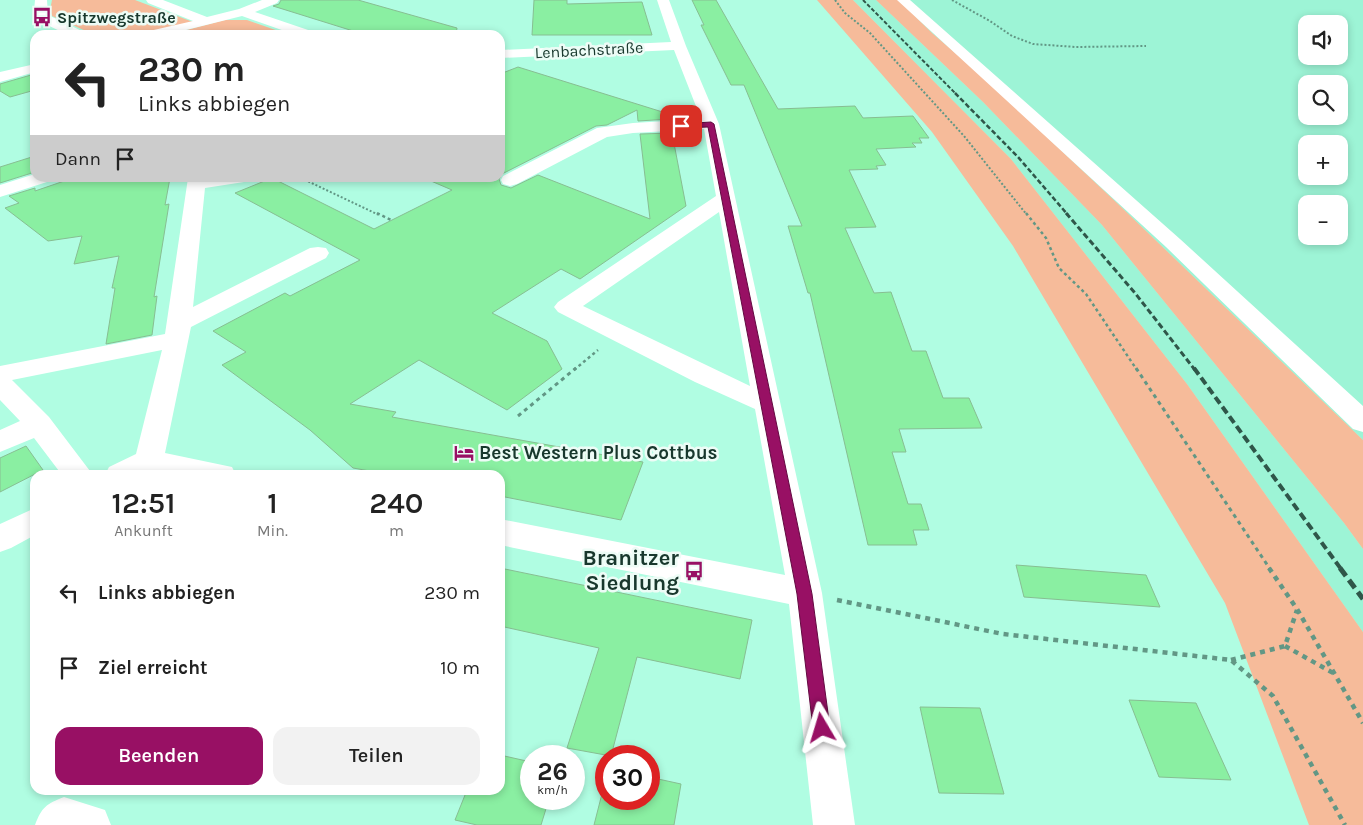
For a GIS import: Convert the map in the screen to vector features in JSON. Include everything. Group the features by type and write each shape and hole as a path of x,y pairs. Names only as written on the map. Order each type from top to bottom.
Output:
{"street":[{"path":"41,0 40,11 42,17 69,30"},
{"path":"152,0 205,21"},
{"path":"170,30 242,12 272,0"},
{"path":"663,0 679,46 711,124 804,594 834,825"},
{"path":"903,0 1173,243 1363,422"},
{"path":"242,12 294,30"},
{"name":"Lenbachstraße","path":"505,54 679,46"},
{"path":"0,77 30,69"},
{"path":"510,180 603,132 633,128 711,124"},
{"path":"0,191 30,181"},
{"path":"149,460 178,331 197,182"},
{"path":"726,198 566,308 704,376 767,404"},
{"path":"0,374 178,331 318,254"},
{"path":"0,384 39,424 74,470"},
{"path":"0,442 39,424"},
{"path":"130,470 149,460 197,470"},
{"path":"0,538 30,523"},
{"path":"505,533 804,594"},
{"path":"56,825 64,818 90,825"}],"path":[{"path":"835,0 845,13 870,34 964,136 1046,238 1059,268 1086,294 1297,609 1363,723"},
{"path":"952,0 990,21 1012,36 1033,44 1076,47 1146,46"},
{"path":"310,182 391,220"},
{"path":"518,416 618,333"},
{"path":"804,594 1002,634 1231,660 1285,646 1336,674"},
{"path":"1285,646 1297,609"},
{"path":"1231,660 1273,696 1345,825"}],"shaded area":[{"path":"52,0 135,0 193,22 163,30 84,30 52,16 50,10"},
{"path":"817,0 853,0 1011,159 1187,384 1363,632 1363,825 1309,825 1225,603 1013,246 932,132"},
{"path":"853,0 876,0 983,102 1102,225 1344,523 1363,549 1363,632 1187,384 1011,159"},
{"path":"876,0 899,0 932,33 981,75 1117,203 1363,440 1363,549 1344,523 1102,225 983,102"},
{"path":"899,0 1363,0 1363,440 1117,203 981,75 932,33"},
{"path":"225,20 247,20 276,30 186,30"}],"building":[{"path":"281,0 358,0 457,28 457,30 350,30 273,6 279,4"},
{"path":"534,0 567,0 567,4 642,2 652,35 532,35"},
{"path":"692,0 716,0 778,109 855,106 863,118 913,116 929,138 919,138 922,143 912,143 916,147 876,149 886,165 876,166 878,169 849,170 876,227 845,228 874,293 891,292 912,351 926,351 943,398 969,398 982,428 899,429 906,452 892,452 908,504 921,504 929,530 913,530 917,545 868,545 810,293 808,293 788,226 802,226 744,85 731,85 701,25 704,25"},
{"path":"518,67 669,114 670,119 638,121 637,110 607,125 596,126 505,172 505,72"},
{"path":"30,75 30,91 10,97 0,91 0,84"},
{"path":"672,133 686,206 580,279 561,269 492,313 547,341 562,369 507,410 419,360 350,404 396,412 392,417 643,462 621,520 505,497 505,470 364,470 353,468 310,430 222,365 246,352 213,331 285,293 290,296 360,260 235,193 262,182 280,182 374,229 452,190 433,182 500,182 501,185 511,188 538,175 650,219 640,134"},
{"path":"30,158 30,174 0,183 0,167"},
{"path":"61,182 169,182 165,205 169,204 154,297 157,296 152,335 106,344 115,288 112,288 119,256 74,264 82,236 48,241 5,208 19,203 9,196 35,188 35,191"},
{"path":"26,446 43,470 30,470 30,477 0,492 0,458"},
{"path":"1016,565 1146,575 1160,607 1024,597"},
{"path":"505,569 752,620 740,679 637,657 614,745 595,745 595,753 585,751 585,745 568,745 599,648 505,627"},
{"path":"1129,700 1196,703 1231,780 1159,777"},
{"path":"920,707 980,708 1004,794 939,793"},
{"path":"505,756 520,760 520,810 546,810 541,825 477,825 455,820 465,795 505,795"},
{"path":"660,779 681,784 674,825 594,825 598,810 660,810"}],"railway":[{"path":"863,0 956,94"},
{"path":"955,93 1018,157 1068,215"},
{"path":"1066,213 1135,293 1195,370"},
{"path":"1194,368 1341,569"},
{"path":"1340,568 1363,599"}],"place":[{"name":"Spitzwegstraße","path":"42,17"},
{"name":"Best Western Plus Cottbus","path":"464,453"},
{"name":"Branitzer Siedlung","path":"694,571"}],"route":[{"path":"681,126 711,124 804,594 822,728"}]}
